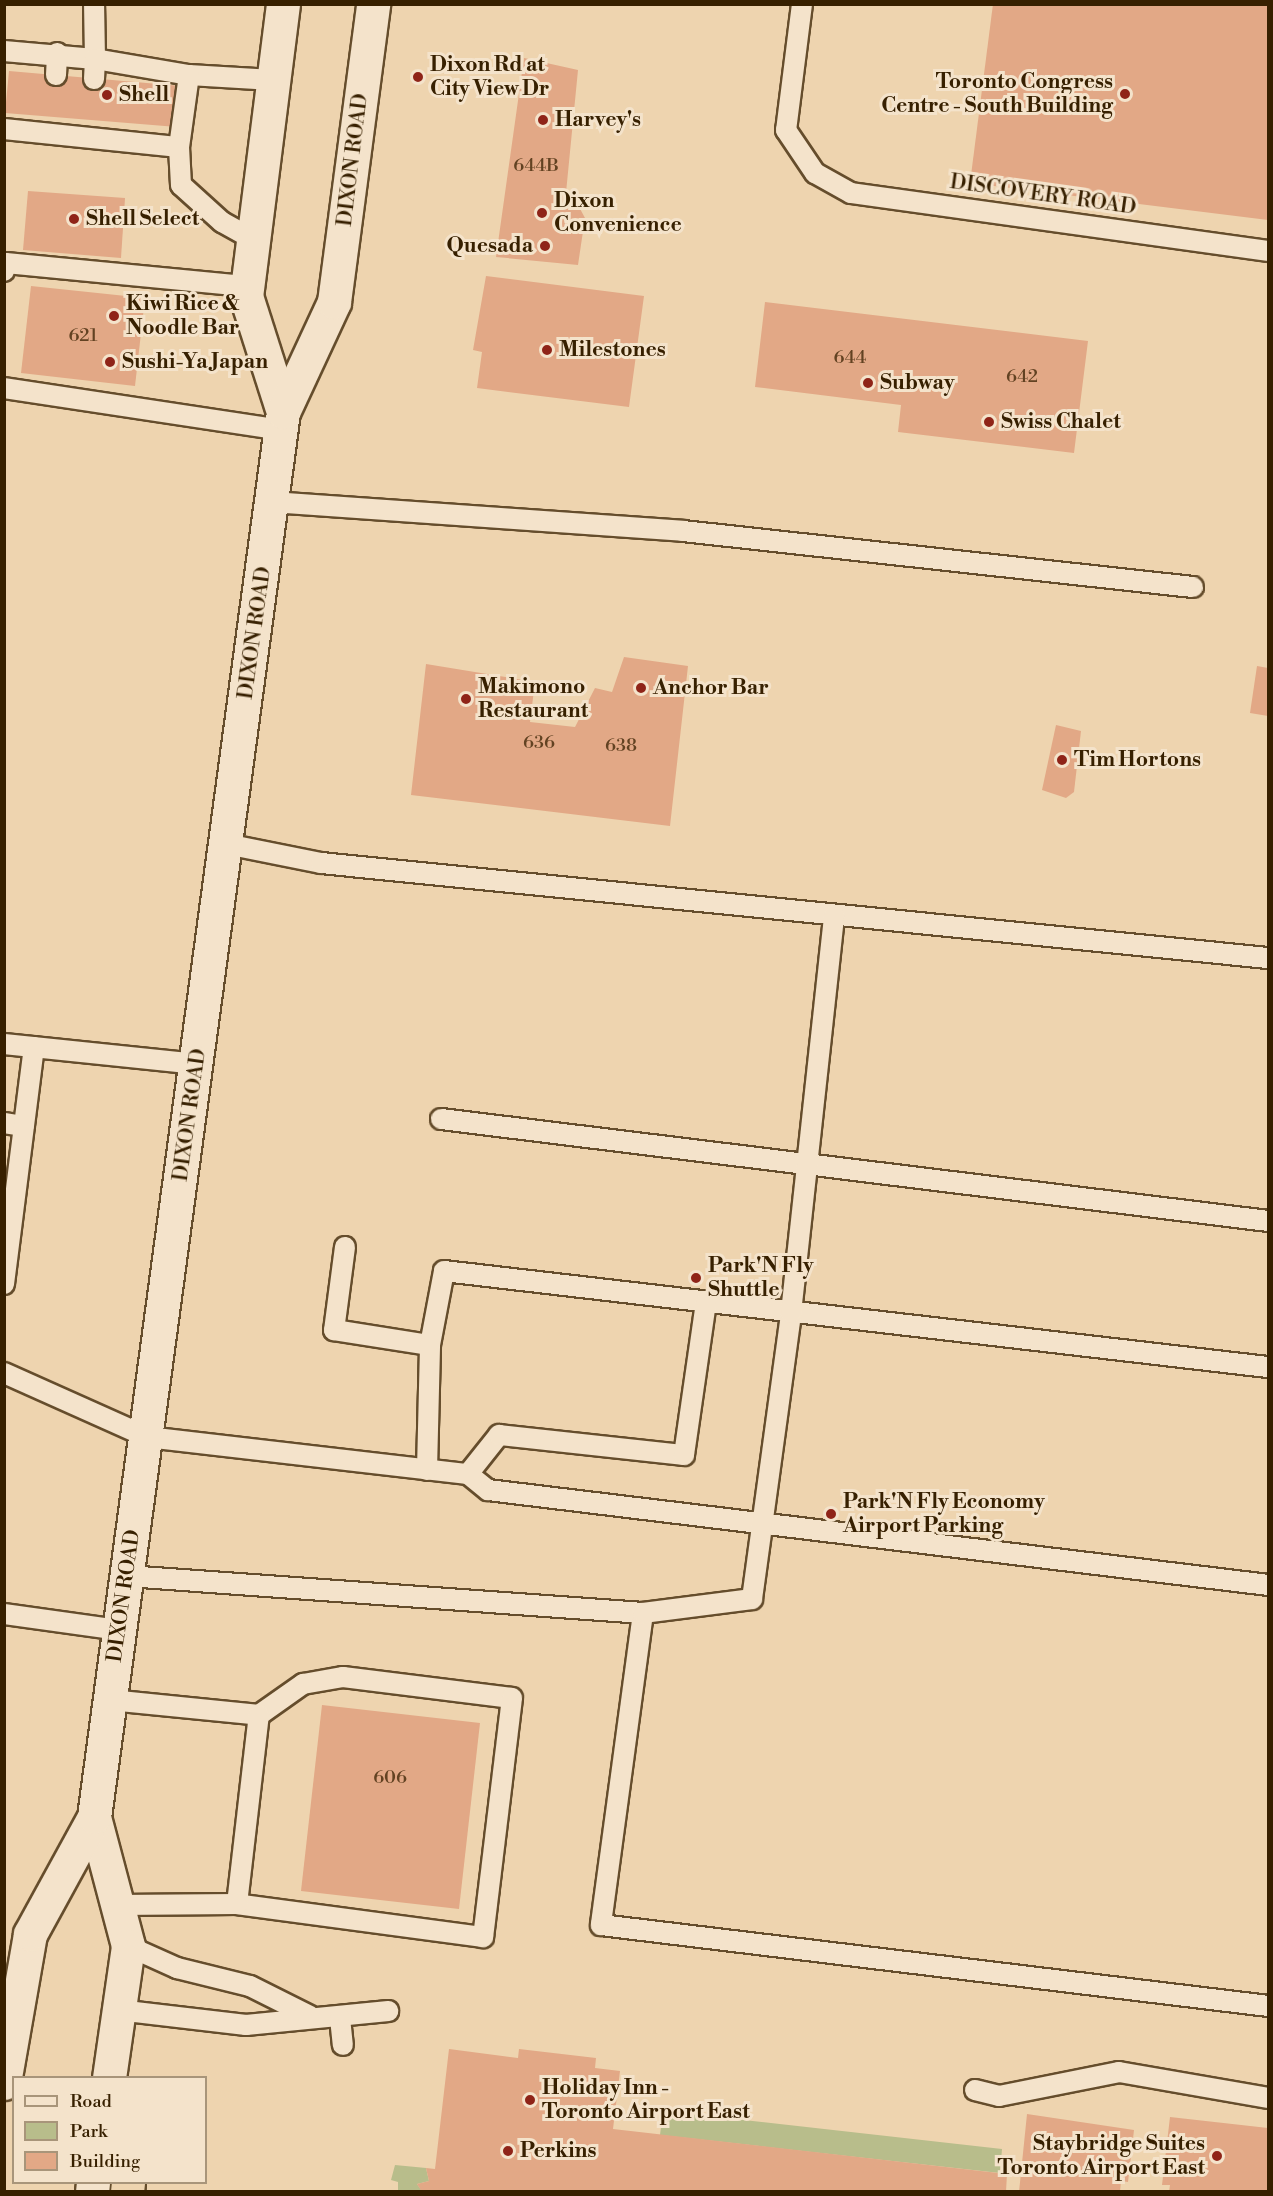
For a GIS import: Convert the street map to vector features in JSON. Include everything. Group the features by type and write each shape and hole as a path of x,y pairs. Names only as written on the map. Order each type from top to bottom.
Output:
{"main road":[{"name":"DIXON ROAD","path":"282,421 246,296 283,4"},
{"name":"DIXON ROAD","path":"4,2083 30,1934 94,1817 147,1437 282,421 334,302 373,4"},
{"name":"DIXON ROAD","path":"94,1817 128,1946 109,2076"}],"lane":[{"path":"94,4 94,79"},
{"name":"DISCOVERY ROAD","path":"802,4 786,130 815,173 851,193 1269,251"},
{"path":"4,51 57,53 95,59 136,73 273,80"},
{"path":"56,75 57,53"},
{"path":"189,75 179,147 181,185 222,222 253,239"},
{"path":"4,129 51,125 131,133 179,147"},
{"path":"4,271 6,263 247,286"},
{"path":"4,388 282,421"},
{"path":"271,502 683,531 1193,587"},
{"path":"226,844 321,863 1269,958"},
{"path":"127,1576 644,1613 752,1599 791,1313 834,915"},
{"path":"4,1044 197,1064"},
{"path":"4,1284 11,1182 24,1125 34,1047"},
{"path":"441,1119 1269,1221"},
{"path":"4,1123 24,1125"},
{"path":"345,1247 334,1330 430,1345"},
{"path":"427,1470 430,1345 444,1270 791,1313 1269,1367"},
{"path":"468,1474 499,1435 684,1455 706,1303"},
{"path":"4,1373 147,1437 468,1474 488,1490 764,1521 1269,1585"},
{"path":"644,1613 601,1925 1269,2006"},
{"path":"4,1614 119,1630"},
{"path":"110,1700 259,1715 303,1684 343,1677 512,1698 483,1937 237,1904 117,1905"},
{"path":"237,1904 259,1715"},
{"path":"128,1946 177,1968 250,1986 310,2016"},
{"path":"118,2010 246,2025 310,2016 340,2018 388,2011"},
{"path":"340,2018 343,2045"},
{"path":"975,2090 999,2096 1119,2072 1269,2098"}],"green space":[{"path":"663,2111 1002,2149 1000,2173 660,2135"},
{"path":"395,2165 426,2168 429,2181 417,2184 422,2191 398,2192 398,2182 391,2180"}],"building":[{"name":"Toronto Congress Centre - South Building","path":"993,4 1268,4 1268,220 970,183"},
{"path":"524,58 578,70 565,203 578,205 585,218 578,265 496,257"},
{"path":"9,71 181,86 177,127 5,113"},
{"path":"28,191 125,198 121,258 23,250"},
{"path":"486,276 644,296 629,407 477,388 482,352 473,350"},
{"path":"31,286 145,298 135,386 21,373"},
{"path":"765,302 1088,341 1074,453 898,432 901,405 755,387"},
{"path":"624,657 688,666 670,826 411,795 426,664 535,682 530,722 575,727 595,688 612,692"},
{"path":"1257,666 1268,668 1268,716 1250,713"},
{"name":"Tim Hortons","path":"1056,725 1081,731 1074,792 1066,798 1042,790"},
{"path":"322,1705 480,1723 459,1909 301,1891"},
{"name":"Holiday Inn - Toronto Airport East","path":"449,2049 518,2058 519,2049 596,2058 595,2068 620,2071 613,2129 1007,2174 1006,2192 422,2192 417,2184 429,2181 426,2168 435,2169"},
{"path":"1027,2114 1134,2130 1128,2182 1121,2181 1120,2192 1019,2192"},
{"name":"Staybridge Suites Toronto Airport East","path":"1170,2117 1268,2128 1268,2192 1169,2192 1170,2185 1162,2185"}],"place":[{"name":"Dixon Rd at City View Dr","path":"418,77"},
{"name":"Toronto Congress Centre - South Building","path":"1125,94"},
{"name":"Shell","path":"107,95"},
{"name":"Harvey's","path":"543,120"},
{"name":"Dixon Convenience","path":"542,213"},
{"name":"Shell Select","path":"74,219"},
{"name":"Quesada","path":"545,246"},
{"name":"Kiwi Rice & Noodle Bar","path":"114,316"},
{"name":"Milestones","path":"547,350"},
{"name":"Sushi-Ya Japan","path":"110,362"},
{"name":"Subway","path":"868,383"},
{"name":"Swiss Chalet","path":"989,422"},
{"name":"Anchor Bar","path":"641,688"},
{"name":"Makimono Restaurant","path":"466,699"},
{"name":"Tim Hortons","path":"1062,760"},
{"name":"Park'N Fly Shuttle","path":"696,1278"},
{"name":"Park'N Fly Economy Airport Parking","path":"831,1514"},
{"name":"Holiday Inn - Toronto Airport East","path":"530,2100"},
{"name":"Perkins","path":"508,2151"},
{"name":"Staybridge Suites Toronto Airport East","path":"1217,2156"}]}
